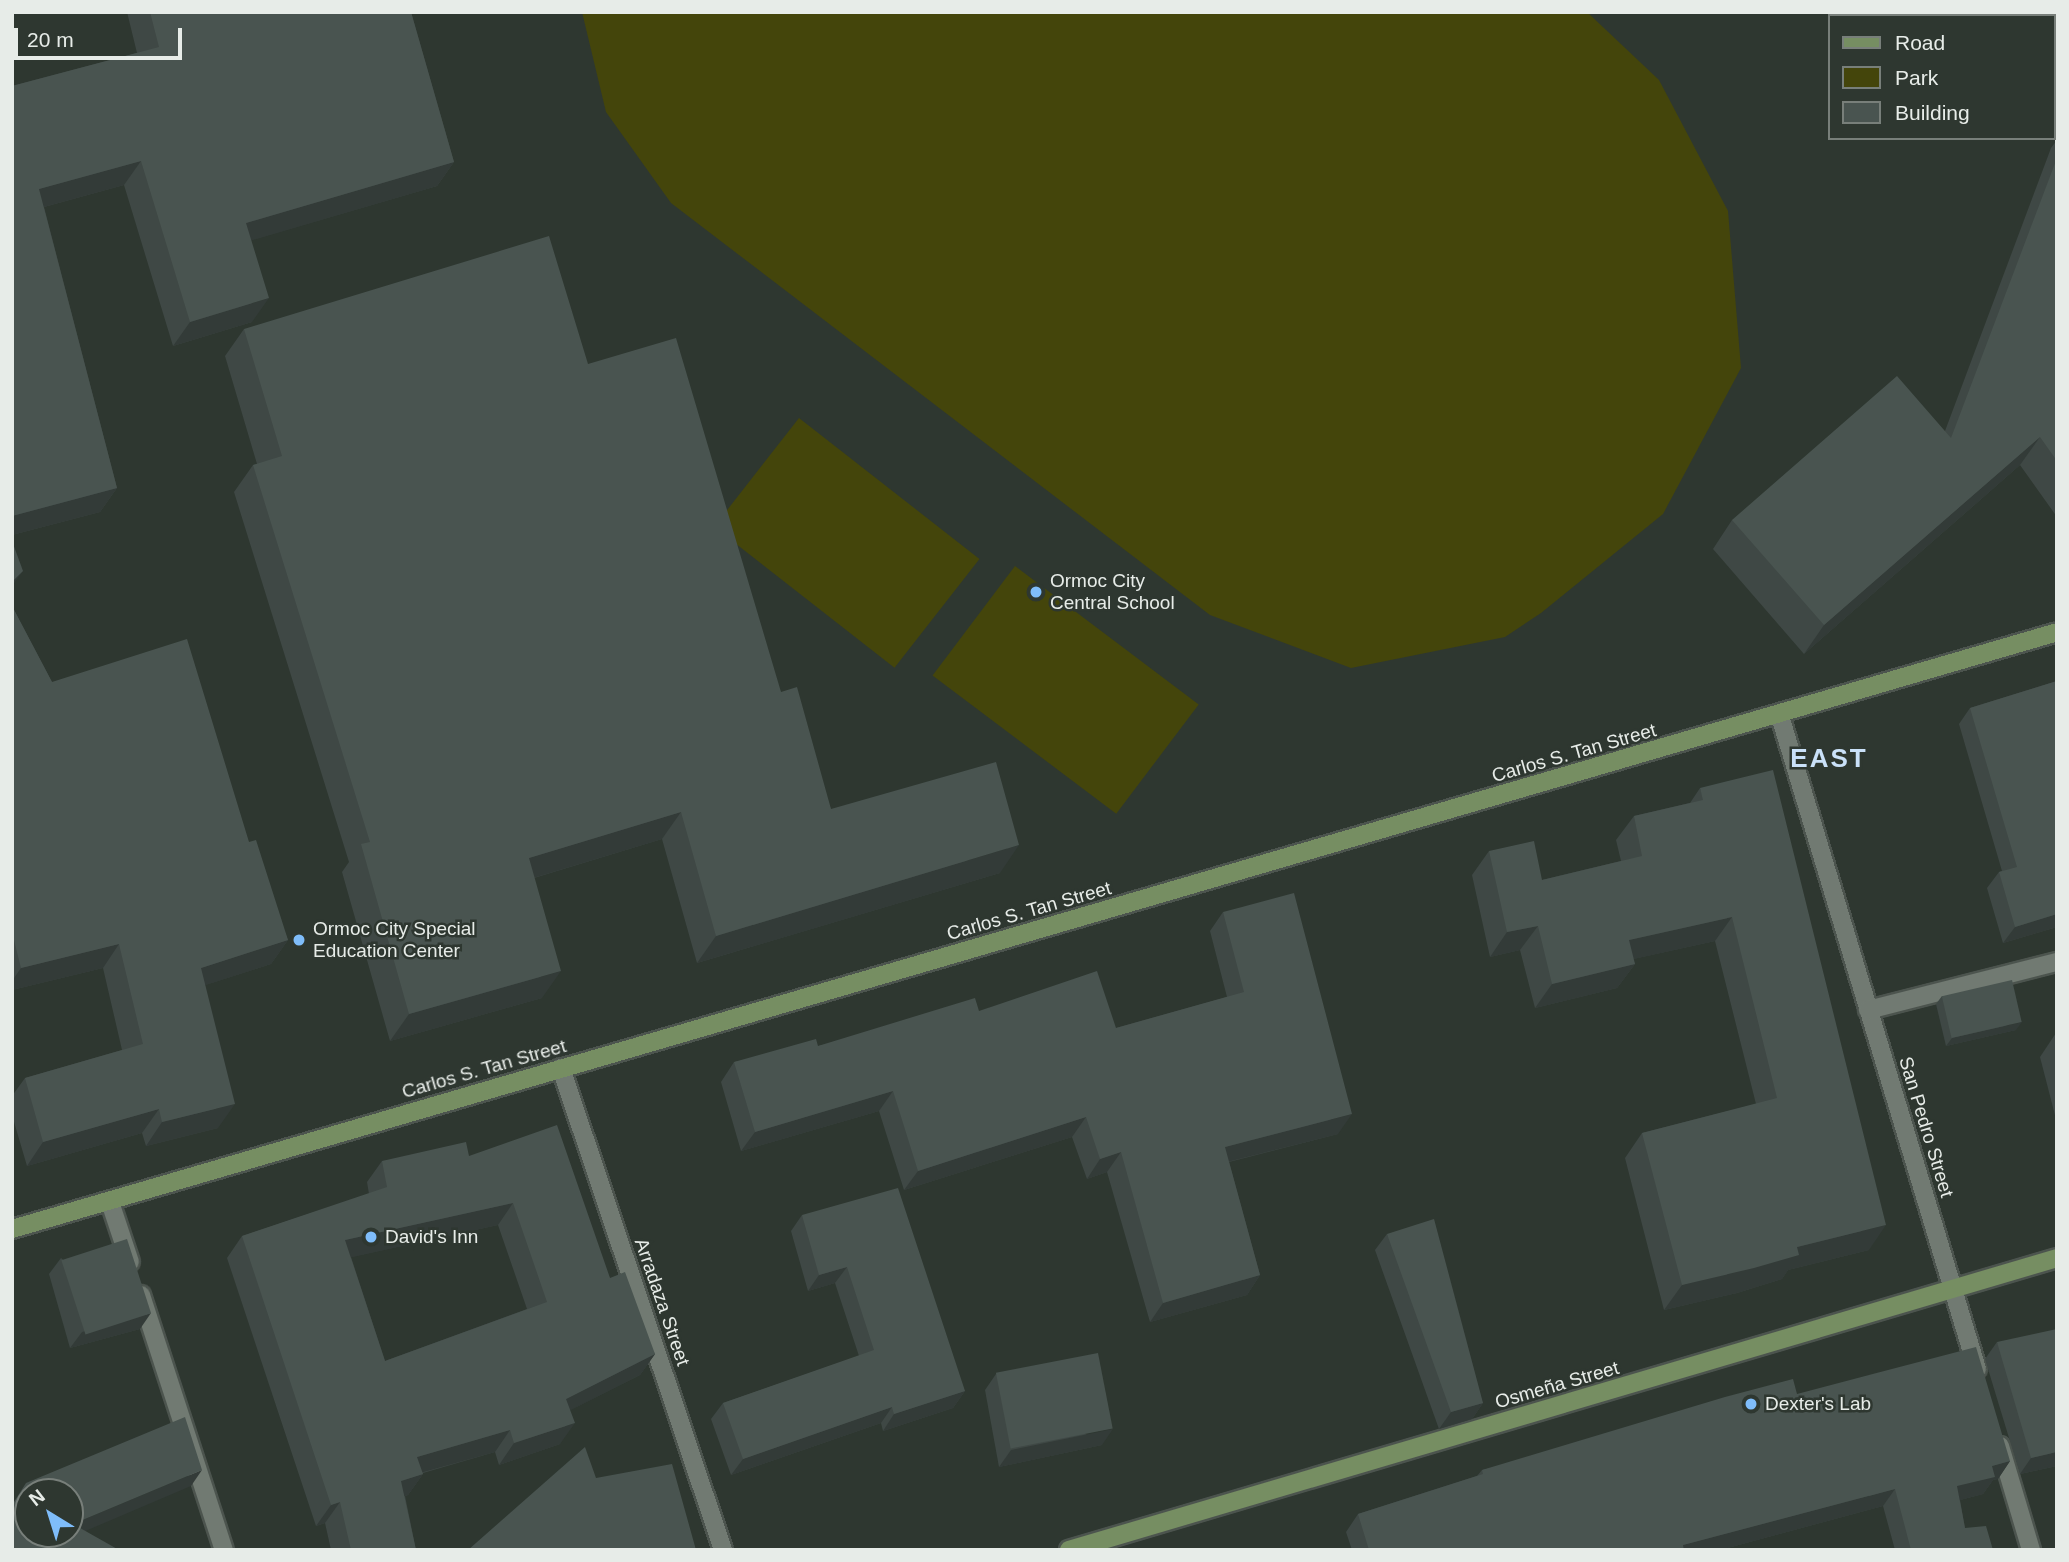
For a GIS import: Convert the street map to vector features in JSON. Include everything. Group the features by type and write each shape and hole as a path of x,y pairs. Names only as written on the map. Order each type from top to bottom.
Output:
{"street":[{"name":"Carlos S. Tan Street","path":"12,1229 1780,716 2057,632"},
{"name":"San Pedro Street","path":"1780,716 1981,1381"},
{"path":"1868,1010 2057,962"},
{"name":"Arradaza Street","path":"561,1068 723,1550"},
{"path":"110,1202 224,1550"},
{"name":"Osmeña Street","path":"1069,1550 1954,1291 2057,1258"},
{"path":"1996,1433 2031,1550"}],"green space":[{"path":"582,12 1587,12 1659,80 1728,211 1741,368 1663,514 1541,613 1505,637 1351,668 1210,615 671,203 606,112"},
{"path":"799,418 979,559 894,668 714,527"},
{"path":"1015,566 1199,704 1116,814 933,675"}],"building":[{"path":"150,12 411,12 454,162 246,223 269,298 190,322 141,161 39,189 117,488 12,516 12,86 159,47"},
{"path":"2057,158 2057,461 2040,437 1824,625 1732,520 1897,376 1951,438"},
{"path":"549,236 588,364 676,338 781,692 797,687 831,809 996,762 1019,845 716,936 681,812 529,858 561,971 409,1014 361,844 370,842 253,465 282,456 244,329"},
{"path":"12,541 23,571 12,582"},
{"path":"12,606 52,682 187,639 249,842 256,840 288,940 201,968 235,1104 162,1122 159,1109 43,1142 25,1078 143,1044 119,944 21,968 12,932"},
{"path":"2057,681 2057,914 2015,927 1999,872 2017,867 1970,708"},
{"path":"1773,770 1886,1225 1797,1247 1799,1255 1682,1285 1642,1133 1777,1098 1732,917 1629,940 1635,964 1552,984 1538,926 1507,932 1489,851 1534,841 1542,880 1642,856 1634,816 1703,800 1700,788"},
{"path":"1294,893 1352,1114 1225,1147 1260,1275 1163,1303 1121,1152 1100,1159 1086,1117 918,1171 893,1091 755,1132 734,1062 816,1039 818,1046 975,998 979,1011 1097,971 1116,1028 1244,992 1223,912"},
{"path":"2012,980 2022,1022 1952,1038 1942,996"},
{"path":"557,1125 610,1278 625,1272 655,1354 566,1399 575,1423 514,1443 510,1430 417,1457 423,1474 401,1481 416,1550 351,1550 340,1502 331,1505 242,1236 387,1187 382,1161 466,1142 469,1156","holes":["513,1203 547,1302 385,1361 345,1240"]},
{"path":"898,1188 965,1391 894,1414 892,1407 743,1459 723,1403 874,1350 847,1267 819,1275 802,1215"},
{"path":"1434,1219 1483,1403 1451,1412 1387,1234"},
{"path":"127,1239 151,1313 85,1335 61,1260"},
{"path":"2057,1329 2057,1452 2031,1458 1997,1342"},
{"path":"1976,1347 2010,1461 1992,1466 1995,1477 1957,1486 1965,1528 1986,1526 1993,1550 1911,1550 1895,1489 1683,1545 1684,1550 1369,1550 1358,1514 1483,1474 1482,1470 1725,1397 1793,1379 1797,1394"},
{"path":"1098,1353 1113,1429 1011,1448 996,1373"},
{"path":"185,1417 202,1470 84,1519 84,1478 38,1478"},
{"path":"585,1447 596,1478 672,1464 696,1550 468,1550"},
{"path":"14,1502 14,1548 84,1548 84,1530 119,1550 12,1550"}],"place":[{"name":"Ormoc City Central School","path":"1036,592"},
{"name":"Ormoc City Special Education Center","path":"299,940"},
{"name":"David's Inn","path":"371,1237"},
{"name":"Dexter's Lab","path":"1751,1404"}],"district":[{"name":"EAST","path":"1829,759"}]}
